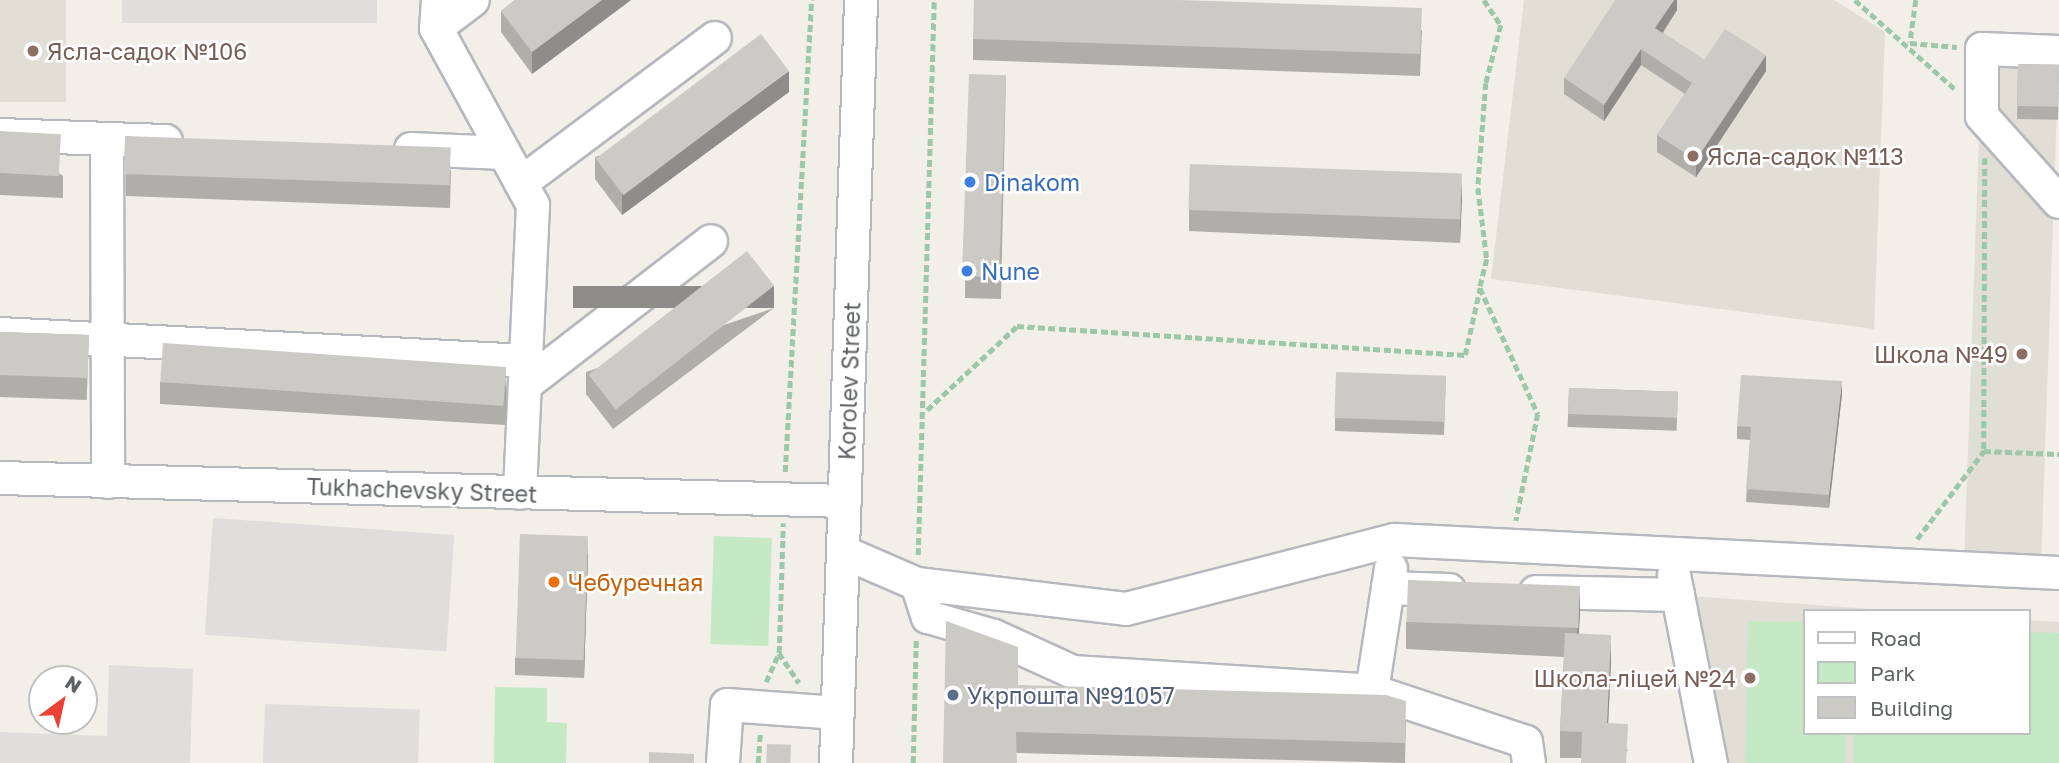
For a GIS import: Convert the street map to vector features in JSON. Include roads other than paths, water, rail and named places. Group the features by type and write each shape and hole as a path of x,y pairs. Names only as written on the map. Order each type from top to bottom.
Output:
{"street":[{"path":"473,0 437,14 504,153 533,205 520,493"},
{"name":"Korolev Street","path":"836,763 861,0"},
{"path":"520,183 715,37"},
{"path":"2059,52 1982,49 1982,116 2059,202"},
{"path":"0,135 203,142"},
{"path":"107,139 108,482"},
{"path":"381,148 504,153"},
{"path":"0,334 107,339 525,373 711,241"},
{"name":"Tukhachevsky Street","path":"0,478 845,501"},
{"path":"843,552 917,584 1126,609 1395,540 2059,573"},
{"path":"1372,691 1395,540"},
{"path":"1670,553 1711,763"},
{"path":"917,584 928,617 994,636 1073,672 1372,691 1526,742 1530,763"},
{"path":"1388,588 1678,595"},
{"path":"723,763 727,705 838,713"}],"place":[{"name":"Ясла-садок №106","path":"33,51"},
{"name":"Ясла-садок №113","path":"1693,156"},
{"name":"Dinakom","path":"970,182"},
{"name":"Nune","path":"967,271"},
{"name":"Школа №49","path":"2022,354"},
{"name":"Чебуречная","path":"554,582"},
{"name":"Школа-ліцей №24","path":"1750,678"},
{"name":"Укрпошта №91057","path":"953,695"}]}
